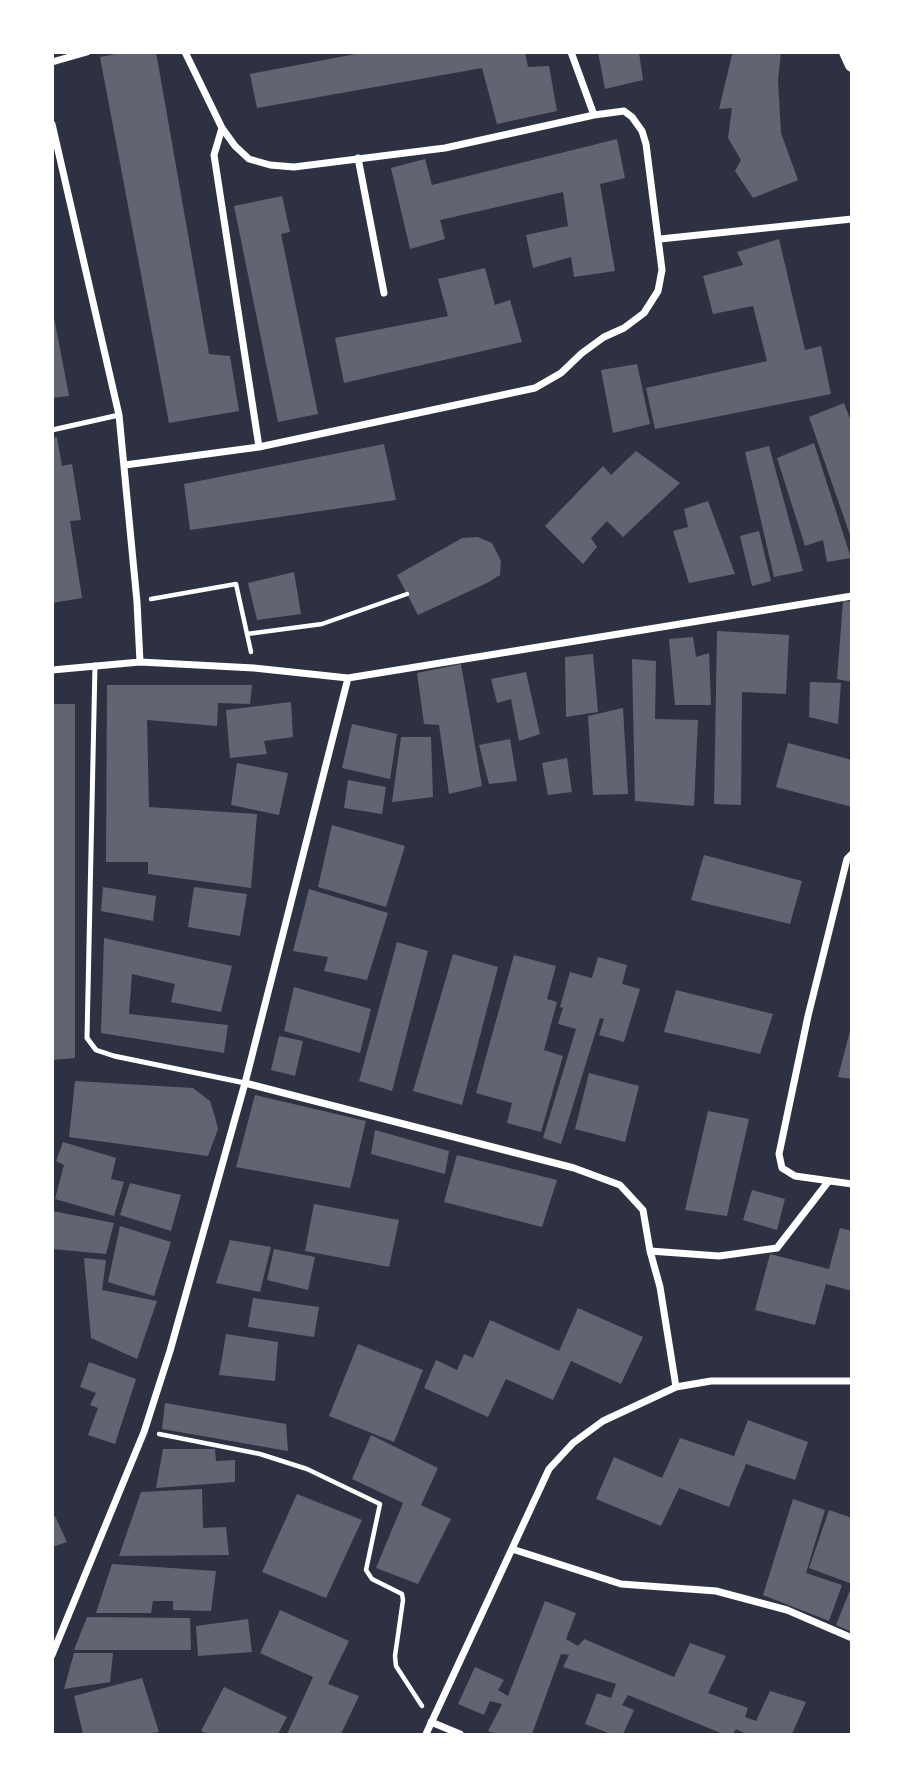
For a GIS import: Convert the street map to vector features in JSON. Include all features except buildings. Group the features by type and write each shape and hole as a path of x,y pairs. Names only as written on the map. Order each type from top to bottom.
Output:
{"main road":[{"path":"846,52 852,65"}],"street":[{"path":"52,62 87,52"},
{"path":"125,465 259,447 495,399 535,388 561,373 604,337 624,328 644,313 658,291 662,270 646,144 642,131 624,111 594,115 445,148 294,167 270,165 249,159 235,146 222,128 185,52"},
{"path":"571,52 594,115"},
{"path":"52,124 119,415 140,662"},
{"path":"222,128 214,155 259,447"},
{"path":"358,158 384,293"},
{"path":"660,240 852,219"},
{"path":"52,670 140,662 254,668 348,678 852,596"},
{"path":"52,1655 144,1432 170,1351 245,1083 348,678"},
{"path":"852,854 847,859 811,1003 779,1154 782,1168 795,1176 852,1184"},
{"path":"245,1083 574,1168 620,1185 643,1210 660,1287 676,1387"},
{"path":"650,1251 719,1256 778,1248 828,1182"},
{"path":"426,1734 548,1469 573,1443 603,1421 676,1387 711,1381 852,1381"},
{"path":"512,1549 621,1584 716,1591 787,1610 852,1638"},
{"path":"431,1722 460,1734"}],"lane":[{"path":"52,430 119,415"},
{"path":"95,665 87,1038 96,1050 114,1056 245,1083"}],"path":[{"path":"137,602 236,584 254,668"},
{"path":"247,634 322,624 407,594"},
{"path":"144,1432 260,1454 307,1469 380,1504 366,1570 372,1579 402,1594 396,1666 431,1722"}]}
